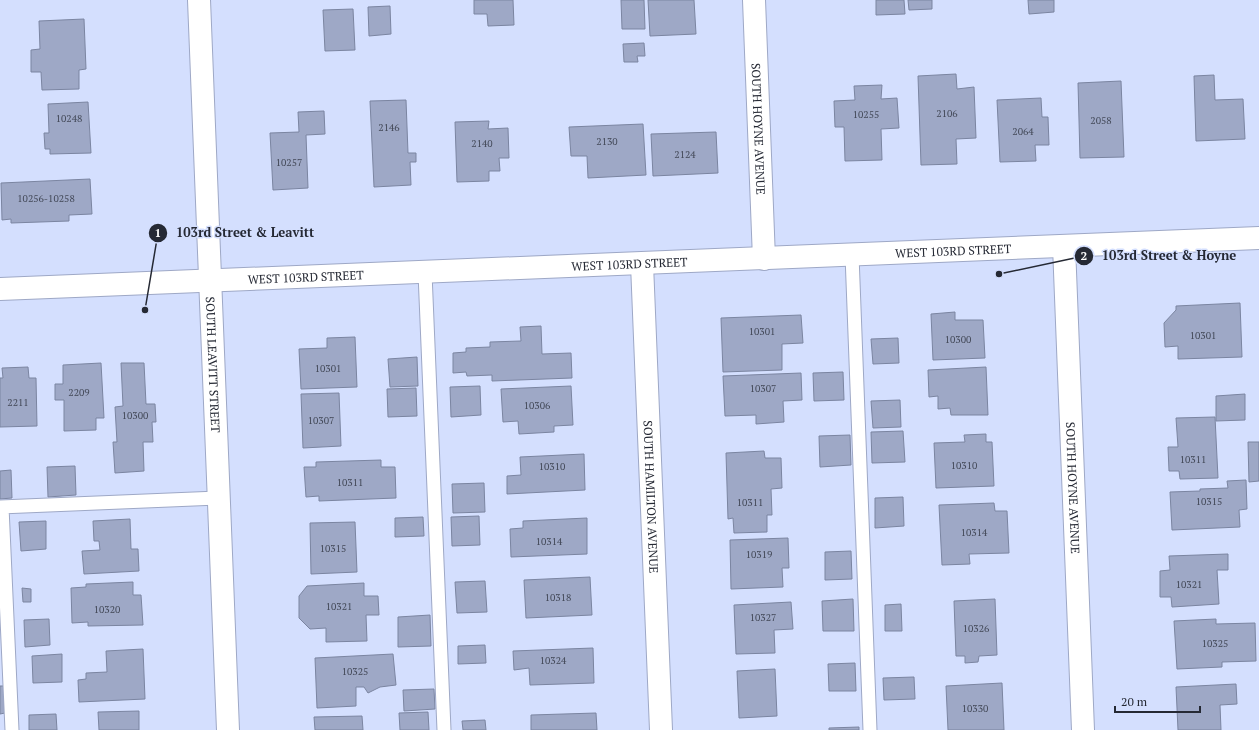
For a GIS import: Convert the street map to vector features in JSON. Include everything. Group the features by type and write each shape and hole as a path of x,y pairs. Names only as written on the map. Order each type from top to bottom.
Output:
{"street":[{"name":"SOUTH LEAVITT STREET","path":"199,0 228,730"},
{"name":"SOUTH HOYNE AVENUE","path":"754,0 764,259"},
{"name":"WEST 103RD STREET","path":"0,289 426,273 1259,238"},
{"name":"SOUTH HOYNE AVENUE","path":"1064,246 1083,730"},
{"name":"SOUTH HAMILTON AVENUE","path":"642,264 660,730"}],"lane":[{"path":"852,255 870,730"},
{"path":"426,273 444,730"},
{"path":"12,730 1,507 218,498"}],"building":[{"path":"474,0 513,0 514,25 488,26 487,14 474,14"},
{"path":"621,0 644,0 645,29 622,29"},
{"path":"648,0 694,0 696,34 650,36"},
{"path":"876,0 904,0 905,14 876,15"},
{"path":"908,0 932,0 932,9 909,10"},
{"path":"1028,0 1054,0 1054,12 1029,14"},
{"path":"390,6 391,34 369,36 368,7"},
{"path":"353,9 355,50 325,51 323,10"},
{"path":"84,19 86,69 79,70 79,89 42,90 41,72 31,72 31,50 40,49 39,21"},
{"path":"644,43 645,56 637,56 638,62 624,62 623,44"},
{"path":"956,74 957,89 974,87 976,138 956,139 957,164 921,165 918,76"},
{"path":"1214,75 1215,100 1243,99 1245,139 1196,141 1194,76"},
{"path":"1121,81 1124,157 1080,158 1078,83"},
{"path":"882,85 881,99 897,98 899,128 881,129 882,160 845,161 844,127 835,127 834,101 855,100 854,86"},
{"path":"1041,98 1042,117 1048,117 1049,145 1035,145 1036,161 1000,162 997,100"},
{"path":"406,100 408,153 416,153 416,162 410,162 411,185 374,187 370,101"},
{"path":"88,102 91,153 50,154 50,149 45,149 44,133 49,133 48,104"},
{"path":"324,111 325,134 306,135 308,188 273,190 270,133 299,132 298,112"},
{"path":"489,121 488,129 508,128 509,158 499,158 500,171 489,171 489,181 457,182 455,122"},
{"path":"643,124 646,175 588,178 587,156 571,156 569,127"},
{"path":"716,132 718,173 653,176 651,134"},
{"path":"90,179 92,214 69,215 69,221 11,223 11,219 2,220 1,183"},
{"path":"1240,303 1242,357 1178,359 1178,346 1165,347 1164,323 1176,310 1176,306"},
{"path":"955,312 955,320 983,320 985,358 933,360 931,314"},
{"path":"801,315 803,343 782,344 782,370 723,372 721,318"},
{"path":"541,326 542,354 571,353 572,378 492,381 492,375 467,376 466,372 453,373 453,353 466,352 466,348 490,347 490,342 521,341 520,327"},
{"path":"355,337 357,387 301,389 299,349 327,348 327,338"},
{"path":"898,338 899,363 873,364 871,339"},
{"path":"417,357 418,386 390,387 388,359"},
{"path":"101,363 104,418 96,418 96,430 64,431 64,400 55,400 55,384 63,384 63,365"},
{"path":"121,363 144,363 146,404 155,404 156,422 152,422 153,442 143,442 144,471 115,473 113,442 117,442 115,407 123,406"},
{"path":"28,367 29,378 36,378 37,426 0,427 0,378 3,378 2,368"},
{"path":"986,367 988,415 951,415 950,408 938,409 938,396 929,397 928,370"},
{"path":"843,372 844,400 814,401 813,373"},
{"path":"801,373 802,400 783,401 784,422 756,424 756,415 725,416 723,376"},
{"path":"480,386 481,415 451,417 450,387"},
{"path":"571,386 573,425 554,426 554,432 519,434 518,421 503,422 501,389"},
{"path":"416,388 417,416 388,417 387,389"},
{"path":"339,393 341,446 303,448 301,394"},
{"path":"1245,394 1245,420 1216,421 1216,396"},
{"path":"900,400 901,427 873,428 871,401"},
{"path":"1215,417 1218,478 1180,479 1179,471 1169,471 1168,447 1178,447 1176,418"},
{"path":"903,431 905,462 872,463 871,432"},
{"path":"986,434 986,442 992,442 994,486 936,488 934,443 965,442 964,435"},
{"path":"850,435 851,465 820,467 819,436"},
{"path":"1248,442 1259,442 1259,481 1249,482"},
{"path":"764,451 765,458 781,458 782,488 771,489 772,515 767,515 767,532 734,533 733,518 728,519 726,453"},
{"path":"584,454 585,490 507,494 507,476 521,475 520,457"},
{"path":"381,460 381,467 395,467 396,498 319,501 319,496 306,497 304,467 316,467 316,462"},
{"path":"75,466 76,495 48,497 47,467"},
{"path":"11,470 12,498 0,499 0,471"},
{"path":"1246,480 1247,509 1239,510 1240,527 1172,530 1170,492 1228,488 1227,481"},
{"path":"484,483 485,512 453,513 452,484"},
{"path":"903,497 904,526 875,528 875,498"},
{"path":"994,503 995,511 1007,511 1009,553 969,554 970,564 942,565 939,505"},
{"path":"479,516 480,545 452,546 451,517"},
{"path":"423,517 424,536 395,537 395,518"},
{"path":"587,518 587,554 511,557 510,529 523,528 523,521"},
{"path":"130,519 131,549 138,549 139,571 84,574 82,551 100,550 99,541 94,541 93,521"},
{"path":"46,521 46,549 21,551 19,522"},
{"path":"355,522 357,572 311,574 310,523"},
{"path":"788,538 789,568 782,568 783,587 731,589 730,540"},
{"path":"851,551 852,579 825,580 825,552"},
{"path":"1228,554 1228,570 1217,570 1219,604 1172,607 1171,597 1160,597 1160,571 1170,570 1169,556"},
{"path":"590,577 592,615 526,618 524,580"},
{"path":"485,581 487,612 457,613 455,582"},
{"path":"133,582 133,595 141,595 143,625 88,626 88,622 72,623 71,588 86,587 86,584"},
{"path":"364,583 364,596 378,596 379,615 366,615 367,641 326,642 326,628 310,629 299,618 299,596 307,586"},
{"path":"22,588 31,589 31,602 23,602"},
{"path":"853,599 854,631 823,631 822,601"},
{"path":"995,599 997,655 979,656 978,662 965,663 965,656 956,656 954,601"},
{"path":"791,602 793,629 774,630 775,653 736,654 734,605"},
{"path":"901,604 902,631 885,631 885,605"},
{"path":"430,615 431,646 398,647 398,617"},
{"path":"49,619 50,645 25,647 24,620"},
{"path":"1216,619 1216,624 1255,623 1256,661 1222,662 1222,667 1177,669 1174,621"},
{"path":"485,645 486,663 458,664 458,646"},
{"path":"593,648 594,683 530,685 529,668 514,670 513,651"},
{"path":"143,649 145,699 79,702 78,680 86,679 86,673 107,672 106,651"},
{"path":"62,654 62,682 33,683 32,656"},
{"path":"393,654 396,685 380,687 368,693 364,687 356,687 356,706 317,708 315,658"},
{"path":"855,663 856,691 829,691 828,664"},
{"path":"775,669 777,716 739,718 737,671"},
{"path":"914,677 915,699 884,700 883,678"},
{"path":"1002,683 1004,730 948,730 946,686"},
{"path":"1236,684 1237,704 1220,705 1221,730 1178,730 1176,687"},
{"path":"0,686 4,686 5,713 0,714"},
{"path":"434,689 435,709 404,711 403,690"},
{"path":"139,711 139,730 99,730 98,712"},
{"path":"428,712 429,730 400,730 399,713"},
{"path":"596,713 597,730 531,730 531,715"},
{"path":"56,714 57,730 29,730 29,715"},
{"path":"362,716 363,730 315,730 314,717"},
{"path":"485,720 486,730 463,730 462,721"},
{"path":"859,727 859,730 829,730 829,728"}],"place":[{"name":"103rd Street & Hoyne","path":"999,274"},
{"name":"103rd Street & Leavitt","path":"145,310"}]}
